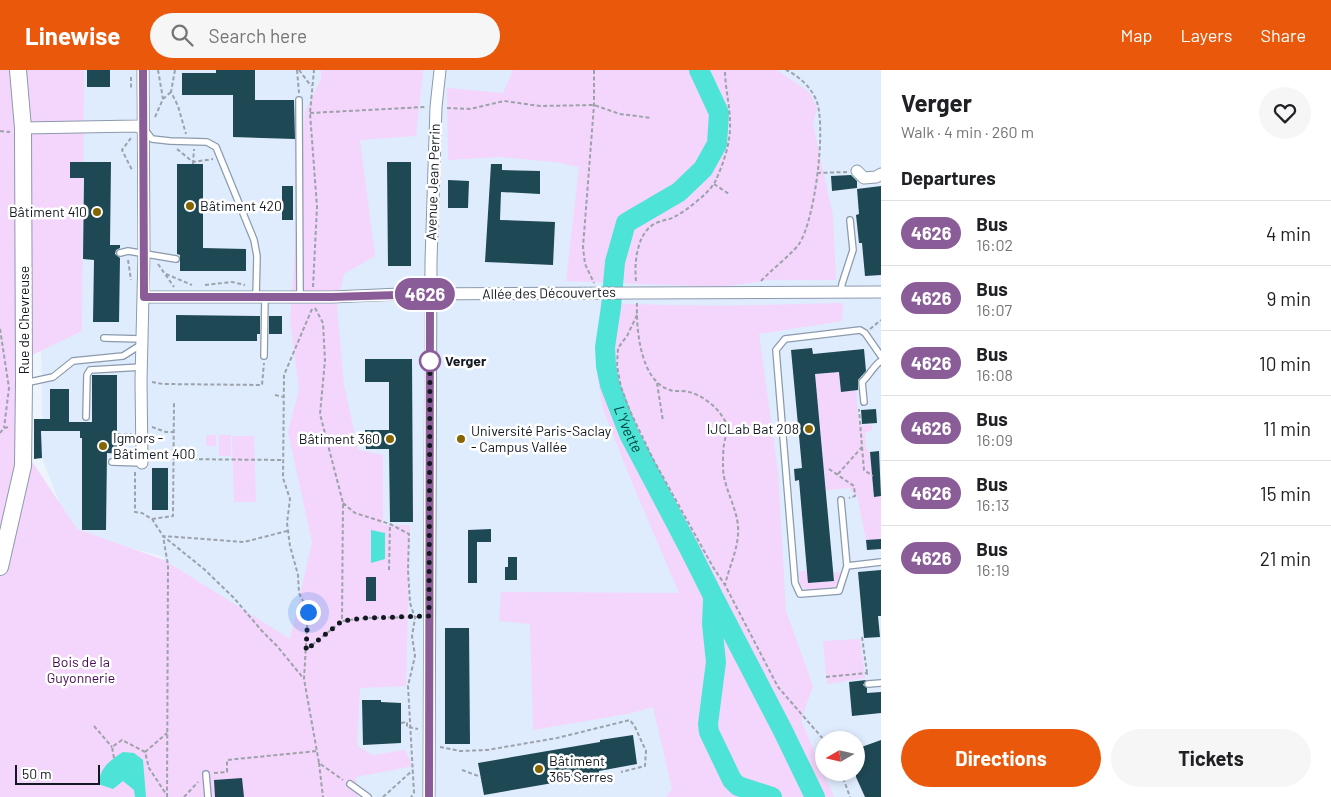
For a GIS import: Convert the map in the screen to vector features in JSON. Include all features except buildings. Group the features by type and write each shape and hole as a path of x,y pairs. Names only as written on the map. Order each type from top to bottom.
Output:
{"street":[{"name":"Rue de Chevreuse","path":"0,567 23,466 23,128 18,70"},
{"path":"139,464 144,297 143,70"},
{"name":"Avenue Jean Perrin","path":"429,797 430,294 436,107 440,70"},
{"path":"23,128 138,126 144,129"},
{"path":"856,171 864,178 876,177 881,174"},
{"name":"Allée des Découvertes","path":"144,297 259,294 300,297 599,289 627,293 881,292"}],"lane":[{"path":"299,100 300,297"},
{"path":"144,129 152,139 207,142 216,147 254,240 257,256 264,356"},
{"path":"841,292 853,250 850,220"},
{"path":"120,253 128,251 176,259"},
{"path":"843,499 847,566 839,590 800,594 795,583 776,350 785,339 860,330 881,356"},
{"path":"104,338 142,341"},
{"path":"24,383 53,377 73,361 123,356 142,341"},
{"path":"864,402 862,382 881,361"},
{"path":"86,417 87,375 90,370 142,367"},
{"path":"112,462 139,464"},
{"path":"847,566 881,562"},
{"path":"868,684 881,682"},
{"path":"206,774 208,797"},
{"path":"350,784 368,797"}],"path":[{"path":"158,70 163,99"},
{"path":"154,119 163,99 171,92 176,70"},
{"path":"298,70 311,87"},
{"path":"298,70 299,100"},
{"path":"313,292 317,207 310,113 314,70"},
{"path":"594,70 594,105 583,247 585,264 599,289"},
{"path":"636,284 635,268 638,247 647,228 657,222 674,217 700,198 714,184 725,153 731,125 725,70"},
{"path":"759,283 798,245 809,223 815,197 820,118 817,102 809,88 793,73 786,70"},
{"path":"171,92 178,106 186,131 186,141"},
{"path":"310,113 436,107 470,109 504,101 540,106 594,105 620,114 652,118"},
{"path":"193,163 194,142"},
{"path":"170,144 193,163 208,161 219,156"},
{"path":"816,174 856,171"},
{"path":"714,184 729,194"},
{"path":"156,261 175,289"},
{"path":"166,274 198,288"},
{"path":"204,286 211,283 232,282 259,294"},
{"path":"323,797 304,679 308,612 299,593 288,530 290,499 283,478 284,375 314,305 323,323 325,360 320,414 343,503 342,621"},
{"path":"725,585 735,555 738,531 723,470 724,444 728,434 726,421 721,413 709,402 688,392 669,390 657,383 646,368 637,315 627,336 618,348 617,366 621,387 630,411 653,459 725,585 778,687 816,731"},
{"path":"865,334 881,320"},
{"path":"0,329 9,388 4,428"},
{"path":"151,382 163,384 262,385 264,356"},
{"path":"657,383 663,421"},
{"path":"275,395 284,397"},
{"path":"152,519 173,516 174,401"},
{"path":"864,402 858,403 864,470 873,476"},
{"path":"150,427 166,432 174,432"},
{"path":"117,434 137,434"},
{"path":"838,474 862,447"},
{"path":"173,459 283,460"},
{"path":"139,464 135,512 142,513 152,519 163,536 204,569 234,598 262,631 278,646 304,679"},
{"path":"829,469 854,486 856,496 843,499"},
{"path":"343,503 355,513 390,524 409,534 408,570 410,603 416,618 412,636 415,656 409,682 414,793 411,797"},
{"path":"389,570 390,524"},
{"path":"163,536 244,542 288,530"},
{"path":"163,536 168,565 167,797"},
{"path":"306,650 342,621 365,618 416,618 429,616"},
{"path":"862,638 868,684"},
{"path":"826,677 867,673"},
{"path":"436,746 460,751 486,750 557,738 630,720 646,751 645,766 621,772"},
{"path":"401,723 406,722 407,727 411,729 420,729"},
{"path":"94,726 112,747 114,758"},
{"path":"145,752 167,733"},
{"path":"112,747 122,740 145,752 149,768 167,797"},
{"path":"184,797 206,774 227,772 226,760 317,751"},
{"path":"319,763 350,784"},
{"path":"383,797 413,770"},
{"path":"462,770 481,777"},
{"path":"844,781 850,797"}],"shaded area":[{"name":"Université Paris-Saclay - Campus Vallée","path":"31,70 881,70 881,797 163,797 164,557 71,532 42,458 42,379"},
{"path":"371,530 385,533 385,559 371,563"},
{"path":"123,752 134,753 143,760 146,797 135,797 134,790 123,781 113,789 98,784 101,773 106,765"}],"green space":[{"name":"Bois de la Guyonnerie","path":"0,70 84,70 82,331 16,363 23,448 77,529 164,560 290,639 312,542 288,432 299,389 290,321 305,112 321,79 321,70 423,70 416,136 360,140 375,256 344,274 337,307 344,384 358,450 383,455 383,525 410,525 406,686 360,688 357,746 373,755 405,750 413,766 356,777 358,797 0,797"},
{"path":"513,70 777,70 809,92 817,108 813,124 833,216 836,280 769,280 721,287 566,281 579,167 555,162 499,157 448,160 447,88 503,93"},
{"path":"600,302 691,305 843,303 842,321 759,334 778,472 786,611 813,686 801,720 815,753 815,781 827,781 834,797 666,797 672,789 653,707 632,713 533,730 530,624 499,621 501,592 679,593 603,409 597,376"},
{"path":"839,372 841,392 856,390 859,425 872,425 872,430 865,433 866,448 870,452 875,496 881,496 881,539 866,540 857,496 849,488 826,490 815,374"},
{"path":"206,435 216,435 216,446 206,446"},
{"path":"219,435 231,435 231,456 219,456"},
{"path":"232,436 254,436 256,502 234,502"},
{"path":"799,571 807,571 809,583 834,581 834,572 839,572 841,580 836,587 807,590 800,585"},
{"path":"860,639 865,678 827,684 823,641"}],"waterway":[{"name":"L'Yvette","path":"699,70 719,113 717,144 703,169 679,192 626,223 615,262 605,347 606,366 610,385 629,434 782,729 815,797"},
{"path":"713,600 712,624 716,662 708,724 709,732 732,780 738,786 772,797"}],"bus line":[{"name":"4626","path":"143,70 144,297 332,297 430,294 429,797"}],"place":[{"name":"Bâtiment 420","path":"190,206"},
{"name":"Bâtiment 410","path":"97,212"},
{"name":"Verger","path":"430,361"},
{"name":"IJCLab Bat 208","path":"809,429"},
{"name":"Bâtiment 360","path":"390,439"},
{"name":"Université Paris-Saclay - Campus Vallée","path":"461,439"},
{"name":"Igmors - Bâtiment 400","path":"103,446"},
{"name":"Bâtiment 365 Serres","path":"539,769"}],"route":[{"path":"308,612 306,650 342,621 365,618 416,618 429,616 431,506 430,355 430,361"}]}
